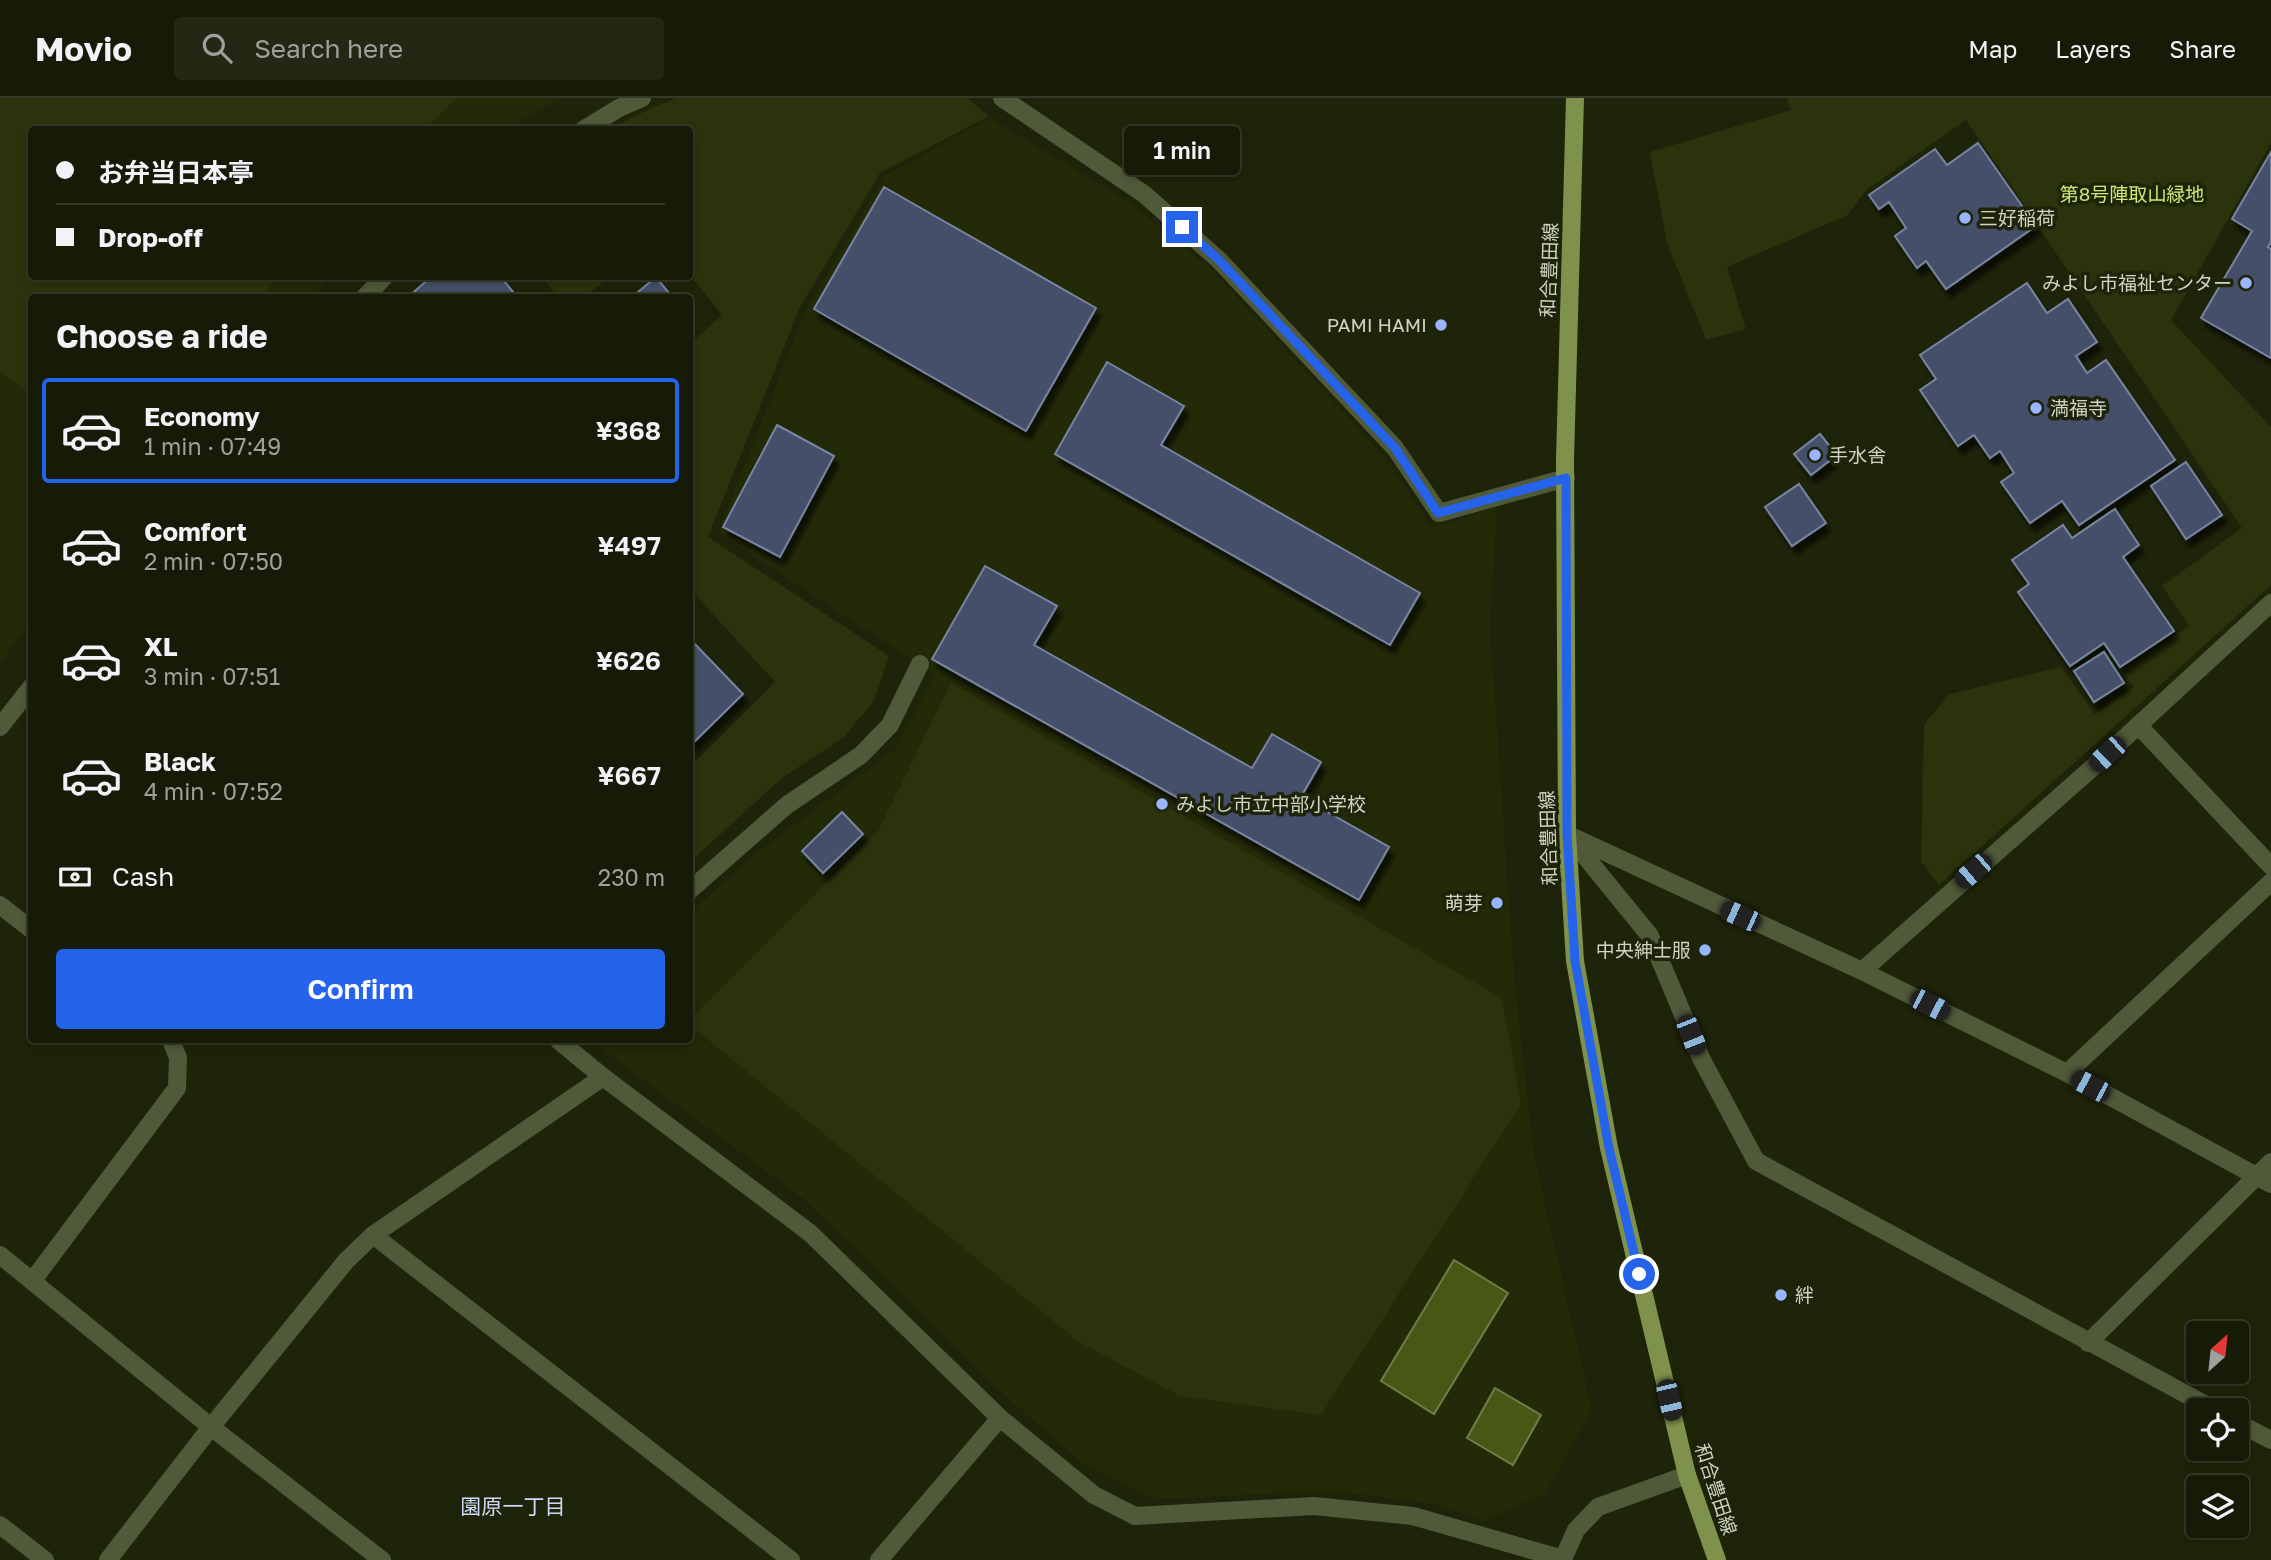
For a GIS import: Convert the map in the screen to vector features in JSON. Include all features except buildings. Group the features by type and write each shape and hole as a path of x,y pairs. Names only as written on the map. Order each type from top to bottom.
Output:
{"main road":[{"name":"和合豊田線","path":"1575,98 1566,478 1567,834 1575,961 1609,1148 1687,1475 1717,1560"}],"street":[{"path":"588,126 615,103 642,98"},
{"path":"1002,98 1144,194 1219,260 1395,448 1438,513 1566,478"},
{"path":"368,294 381,280"},
{"path":"1862,971 2271,603"},
{"path":"693,887 787,806 861,755 890,725 920,664"},
{"path":"0,727 28,691"},
{"path":"2138,725 2271,866"},
{"path":"1567,834 1862,971 2067,1073 2264,1180"},
{"path":"1567,834 1650,936 1702,1060 1756,1161 2193,1398"},
{"path":"2067,1073 2271,882"},
{"path":"0,905 28,927"},
{"path":"33,1280 177,1088 178,1058 172,1043"},
{"path":"562,1043 810,1233 1000,1418 1094,1495 1135,1516 1314,1506 1413,1516 1563,1560 1576,1530 1598,1507 1687,1475"},
{"path":"108,1560 211,1426 346,1261 373,1235 603,1077"},
{"path":"2088,1343 2264,1180 2271,1162"},
{"path":"373,1235 791,1560"},
{"path":"0,1255 382,1560"},
{"path":"879,1560 1000,1418"},
{"path":"2249,1429 2271,1440"},
{"path":"0,1525 45,1560"}],"shaded area":[{"path":"0,98 562,98 510,126 28,126 28,280 328,280 314,294 28,294 28,625 0,664"},
{"name":"みよし市立中部小学校","path":"990,118 1131,203 1211,269 1384,456 1432,528 1497,507 1490,627 1514,973 1534,1155 1592,1410 1545,1494 1483,1521 1434,1504 1333,1491 1154,1499 1085,1465 1013,1403 805,1200 594,1043 693,1043 693,910 750,858 894,750 935,675 718,533 804,314 884,176"},
{"path":"1454,1260 1508,1293 1434,1414 1381,1381"},
{"path":"1495,1388 1541,1415 1513,1465 1467,1438"}],"green space":[{"path":"0,98 456,98 428,126 28,126 28,280 277,280 262,294 28,294 28,393 0,372"},
{"path":"676,98 967,98 989,116 880,173 800,307 708,537 889,656 874,701 843,738 782,778 693,859 693,764 775,682 693,592 693,341 722,315 693,279 693,126 617,126"},
{"name":"第8号陣取山緑地","path":"1787,98 2271,98 2271,143 2171,320 2271,427 2271,585 1939,885 1921,861 1924,724 1950,694 2061,667 2095,714 2134,687 2123,672 2189,626 2162,586 2242,528 1966,120 1865,191 1848,215 1727,267 1746,329 1706,340 1667,243 1650,152 1791,110"},
{"path":"544,280 606,280 588,294 556,294"},
{"path":"951,683 1502,998 1521,1104 1321,1415 1180,1396 1079,1342 693,1027 693,1017 878,831"}],"place":[{"name":"三好稲荷","path":"1965,218"},
{"name":"みよし市福祉センター","path":"2246,283"},
{"name":"PAMI HAMI","path":"1441,325"},
{"name":"満福寺","path":"2036,408"},
{"name":"手水舎","path":"1815,455"},
{"name":"みよし市立中部小学校","path":"1162,804"},
{"name":"萌芽","path":"1497,903"},
{"name":"中央紳士服","path":"1705,950"},
{"name":"絆","path":"1781,1295"}],"district":[{"name":"園原一丁目","path":"513,1507"}],"route":[{"path":"1182,227 1219,260 1395,448 1438,513 1566,478 1567,834 1575,961 1609,1148 1639,1274"}]}
